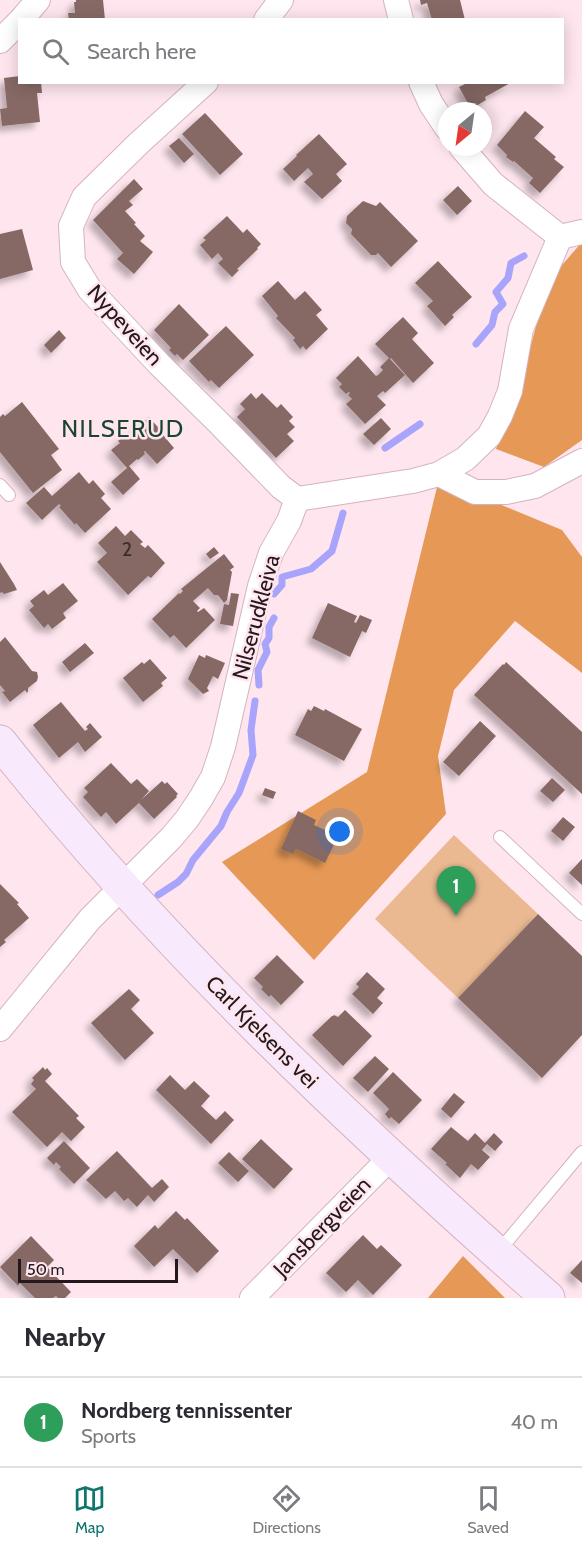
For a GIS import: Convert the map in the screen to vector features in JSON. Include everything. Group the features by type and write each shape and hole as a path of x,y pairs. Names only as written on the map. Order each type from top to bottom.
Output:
{"main road":[{"name":"Carl Kjelsens vei","path":"0,742 35,787 147,915 240,1011 391,1157 548,1298"}],"street":[{"path":"22,18 38,0"},
{"path":"268,18 281,0"},
{"path":"396,0 400,18"},
{"path":"0,41 18,22"},
{"name":"Nypeveien","path":"204,84 139,142 84,197 71,226 73,262 90,290 159,364 281,487 297,499"},
{"path":"422,84 438,114"},
{"path":"297,499 413,481 439,474 465,459 489,436 500,416 510,391 521,329 571,234 493,183 469,156"},
{"path":"439,474 475,492 506,492 535,486 582,461"},
{"name":"Nilserudkleiva","path":"0,1029 90,919 156,854 187,819 213,777 223,747 260,586 271,553 289,521 297,499"},
{"name":"Jansbergveien","path":"252,1298 391,1157"}],"lane":[{"path":"0,485 9,495"},
{"path":"500,837 582,914"},
{"path":"497,1253 582,1152"}],"shaded area":[{"path":"582,242 582,440 544,467 496,449 527,360 539,315 556,272"},
{"path":"439,479 562,530 582,557 582,673 515,621 454,690 438,756 446,814 314,960 222,862 367,772"},
{"path":"454,835 538,914 458,998 375,919"},
{"path":"463,1256 505,1298 428,1298"}],"building":[{"path":"76,0 103,0 105,18 69,18 68,13 75,13 74,2"},
{"path":"420,0 460,0 464,18 431,18 427,3 421,5"},
{"path":"18,76 18,84 41,84 42,93 37,93 40,122 2,126 0,109 7,108 4,78"},
{"path":"465,84 508,84 485,97 486,100 483,102 467,102 459,87"},
{"path":"525,111 544,127 534,138 564,167 540,193 529,183 533,178 506,157 507,155 497,145"},
{"path":"205,113 243,154 220,175 182,134"},
{"path":"319,134 347,164 336,174 342,181 322,199 304,182 313,174 308,168 294,181 283,169"},
{"path":"179,138 194,154 184,163 169,146"},
{"path":"134,179 143,189 129,201 133,205 125,211 145,236 140,241 153,252 134,274 117,259 123,253 93,220"},
{"path":"458,186 472,201 457,215 443,200"},
{"path":"363,201 376,206 380,202 418,241 391,267 378,253 371,255 351,234 352,229 346,223 347,216"},
{"path":"227,216 243,233 247,229 261,244 232,277 218,263 223,259 218,253 212,259 200,245 206,240 203,238"},
{"path":"22,229 33,270 0,279 0,234"},
{"path":"438,261 472,297 452,315 454,317 445,326 427,306 433,301 415,283"},
{"path":"278,281 295,300 305,291 322,310 316,315 328,329 306,350 303,346 300,349 293,340 295,338 276,318 278,316 262,296"},
{"path":"179,304 209,335 183,360 169,350 171,348 154,330"},
{"path":"403,317 418,333 412,339 434,363 413,383 391,358 405,375 385,393 383,391 377,396 386,405 365,424 346,404 352,399 348,395 350,393 346,394 339,387 342,384 336,378 358,356 376,376 378,375 383,370 380,367 389,358 375,344"},
{"path":"226,326 254,355 219,388 211,380 209,382 189,361"},
{"path":"59,330 66,338 51,353 44,345"},
{"path":"251,393 256,399 262,393 277,408 281,404 293,417 289,421 295,427 287,434 294,441 276,458 237,417 245,409 240,404"},
{"path":"22,402 59,449 51,455 62,470 33,493 0,452 0,417 3,414 5,416"},
{"path":"149,417 174,448 157,464 145,451 145,454 129,466 140,479 123,495 111,482 127,468 111,450 127,433 129,435"},
{"path":"381,418 391,429 374,445 363,434"},
{"path":"79,472 89,484 93,480 105,494 101,498 111,509 85,533 76,523 75,525 59,507 61,506 59,504 42,520 26,503 44,487 52,496"},
{"path":"116,526 125,536 131,530 143,542 140,544 145,548 148,545 165,563 151,578 148,576 128,595 97,562 107,553 98,543"},
{"path":"214,547 219,553 210,559 206,554"},
{"path":"224,554 234,567 230,570 232,572 227,600 224,603 208,588 193,601 200,608 198,612 204,608 215,620 186,648 174,635 170,638 152,619 183,591 181,589"},
{"path":"0,562 14,584 17,590 0,593"},
{"path":"63,583 78,601 63,613 66,618 52,629 48,624 44,628 29,610 34,606 30,601 44,590 48,595"},
{"path":"231,593 239,594 233,626 220,624 224,604 229,605"},
{"path":"328,603 357,616 354,622 356,623 360,615 372,620 366,633 362,631 350,657 312,638"},
{"path":"5,637 32,671 37,672 38,677 37,681 28,688 27,693 25,690 10,702 2,692 5,691 0,685 0,642"},
{"path":"85,643 94,653 70,672 62,662"},
{"path":"199,655 205,658 206,655 225,663 218,679 213,676 207,688 209,691 203,694 188,679"},
{"path":"150,659 167,678 161,683 163,686 143,702 123,678 142,662 144,664"},
{"path":"506,662 582,732 582,794 474,695"},
{"path":"61,702 85,731 90,723 102,737 85,752 78,742 59,758 33,725"},
{"path":"314,706 324,711 325,709 362,729 344,761 295,735 308,709 311,711"},
{"path":"480,721 496,736 459,776 443,762"},
{"path":"111,763 131,784 137,779 149,791 141,800 162,781 165,784 167,782 178,794 177,797 154,819 139,803 116,824 106,812 101,817 83,797 88,792 84,788"},
{"path":"552,778 565,790 553,802 540,791"},
{"path":"265,788 276,792 273,799 262,795"},
{"path":"298,811 316,820 314,825 338,836 325,863 296,849 293,854 281,849"},
{"path":"563,817 575,827 563,841 551,831"},
{"path":"582,859 582,885 569,873"},
{"path":"0,884 19,903 17,904 29,918 4,940 6,942 0,947"},
{"path":"538,914 582,956 582,1035 542,1078 458,998"},
{"path":"277,955 304,982 281,1005 261,989 263,987 254,978"},
{"path":"367,972 385,989 377,998 383,1003 373,1014 352,994 359,987 356,984"},
{"path":"129,989 140,1000 131,1009 154,1033 125,1060 91,1023"},
{"path":"345,1010 372,1036 343,1066 312,1035 332,1016 338,1017"},
{"path":"375,1056 389,1069 368,1092 353,1078"},
{"path":"43,1067 52,1074 45,1081 79,1116 76,1118 85,1127 71,1141 62,1132 47,1147 12,1112 36,1089 31,1084 34,1080 32,1078"},
{"path":"393,1072 422,1100 399,1124 391,1117 389,1119 385,1114 389,1109 373,1093"},
{"path":"170,1075 185,1090 194,1081 210,1096 201,1106 216,1120 225,1111 234,1120 211,1144 156,1090"},
{"path":"454,1093 465,1102 451,1118 441,1109"},
{"path":"451,1127 468,1141 475,1133 485,1143 494,1133 503,1142 495,1151 487,1144 482,1150 490,1157 478,1170 471,1164 460,1178 431,1149"},
{"path":"261,1139 293,1169 274,1189 242,1159"},
{"path":"64,1141 90,1168 74,1184 59,1169 61,1167 56,1162 54,1165 47,1158"},
{"path":"117,1151 152,1188 162,1179 169,1187 154,1202 148,1195 137,1207 128,1198 124,1201 115,1191 106,1199 86,1180"},
{"path":"229,1152 249,1171 238,1182 218,1163"},
{"path":"176,1211 185,1220 187,1218 219,1251 197,1273 173,1249 154,1267 134,1246 155,1225 158,1229"},
{"path":"363,1235 377,1249 381,1245 402,1265 373,1295 358,1280 346,1292 326,1273"},
{"path":"31,1236 54,1260 47,1267 71,1292 65,1298 56,1296 35,1298 20,1283 18,1286 0,1267"},
{"path":"582,1260 582,1283 570,1273"}],"waterway":[{"path":"476,344 492,325 495,312 503,304 496,292 508,278 511,263 524,256"},
{"path":"385,448 420,424"},
{"path":"274,594 282,585 282,577 311,569 332,551 343,513"},
{"path":"259,685 258,670 267,652 265,644 269,638 269,627 274,618"},
{"path":"158,895 186,874 193,860 221,826 239,793 253,755 251,730 255,701"}],"place":[{"name":"Nordberg tennissenter","path":"456,916"}],"district":[{"name":"NILSERUD","path":"123,428"}]}
